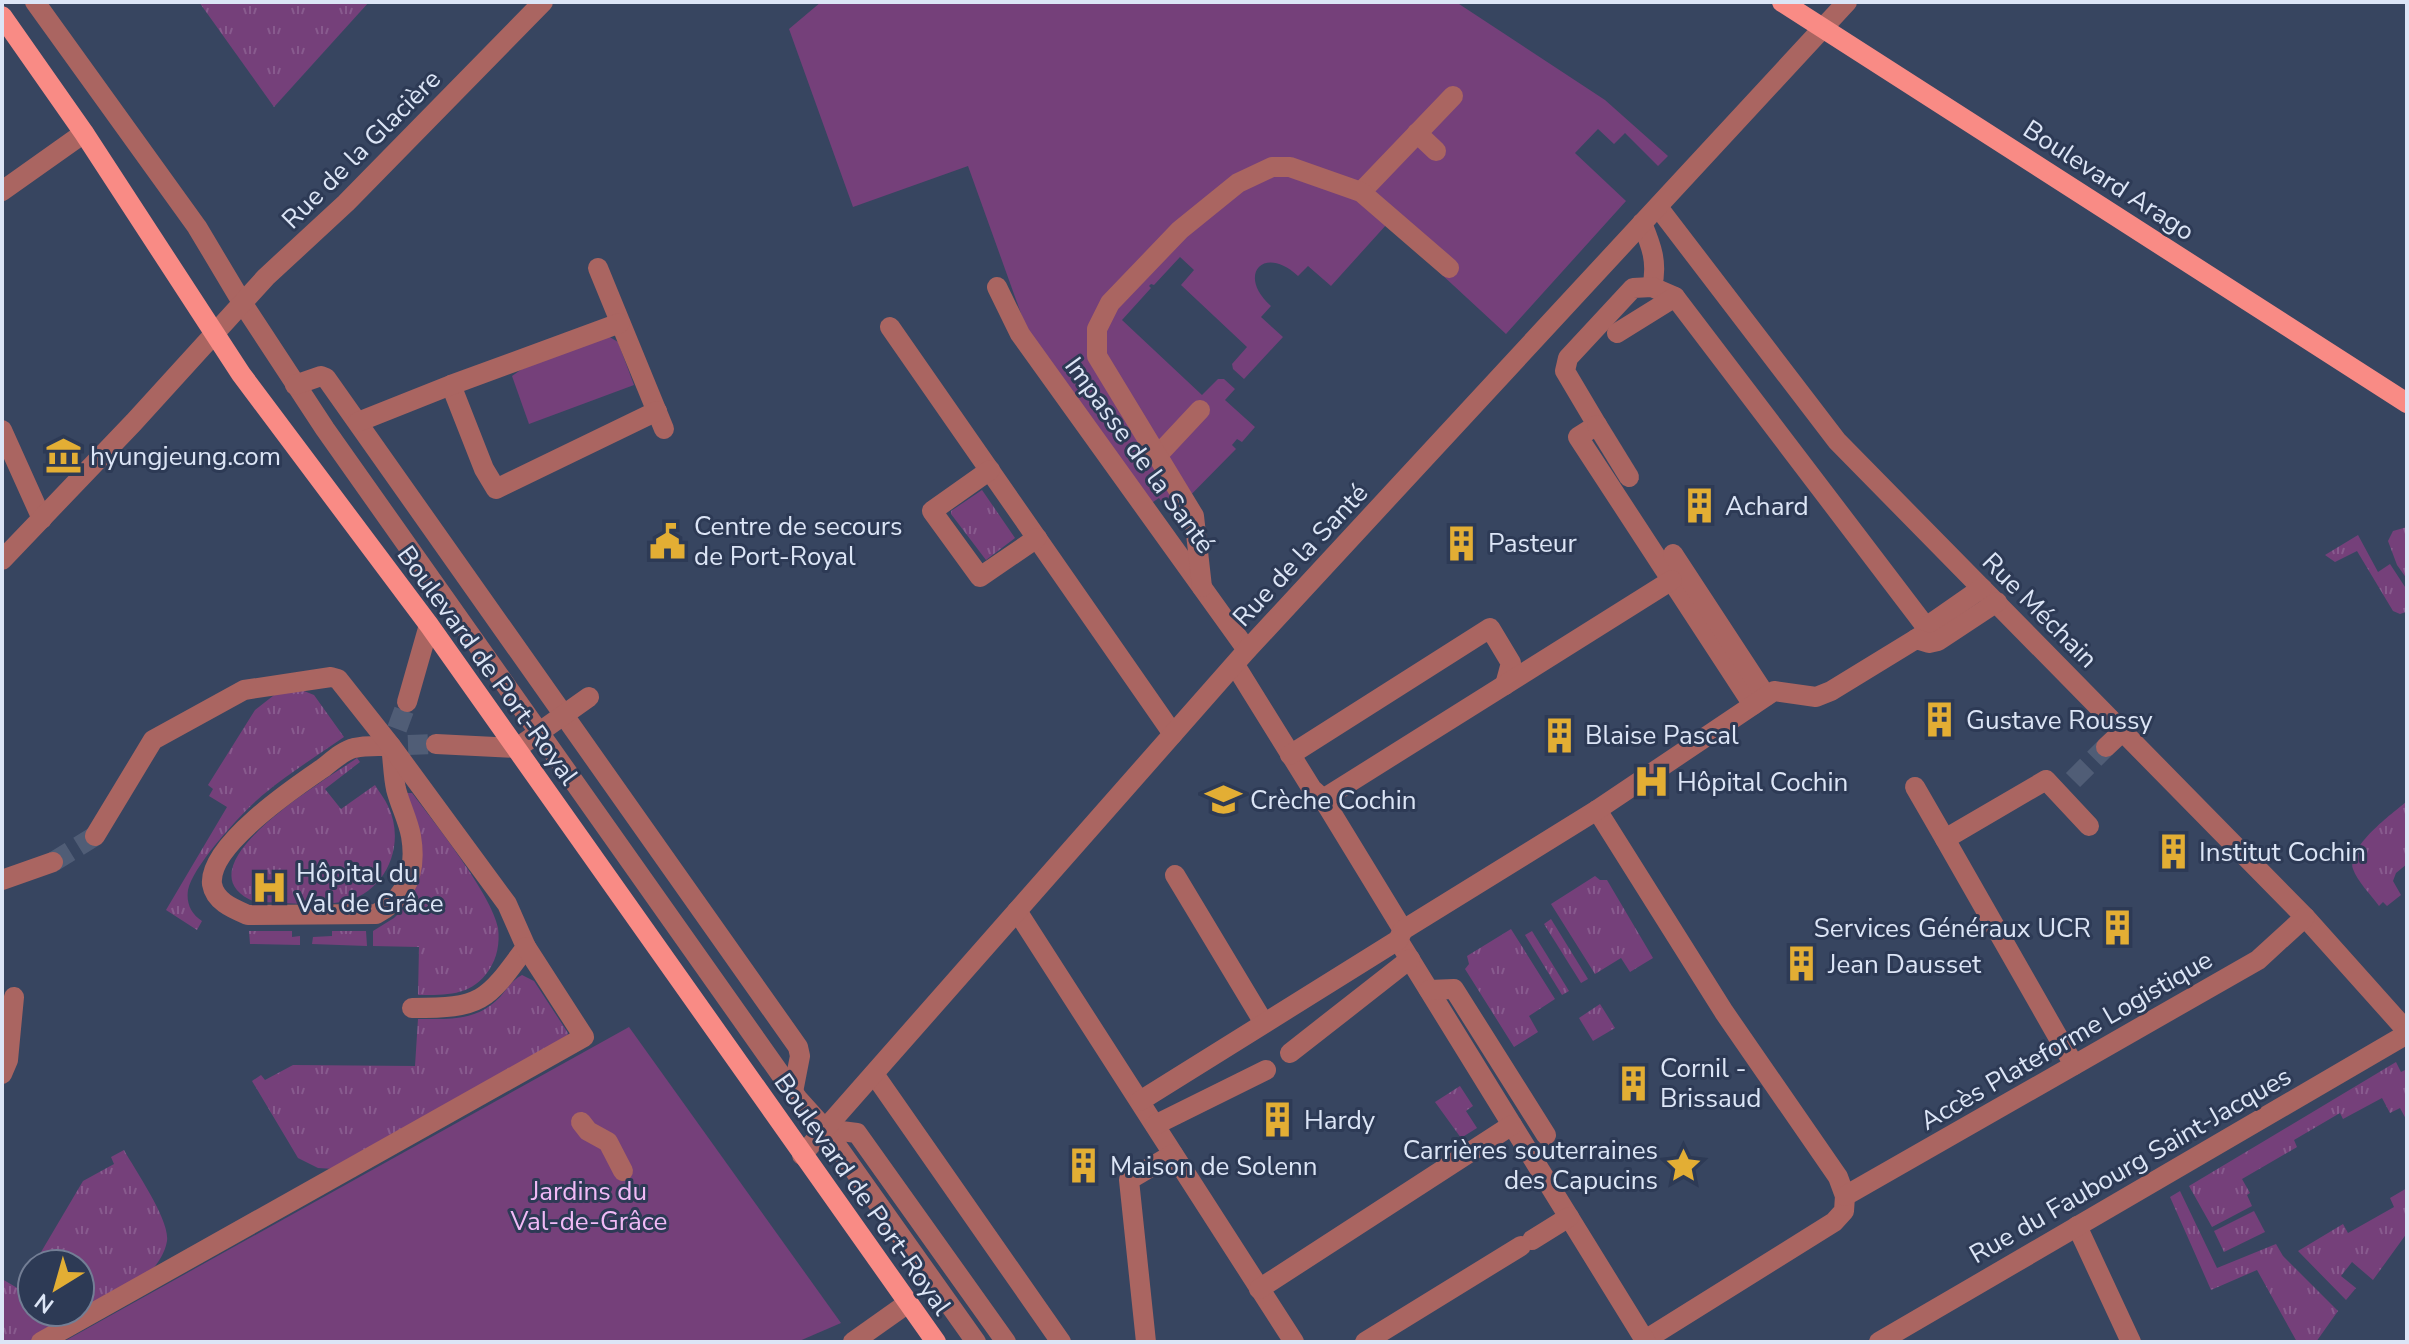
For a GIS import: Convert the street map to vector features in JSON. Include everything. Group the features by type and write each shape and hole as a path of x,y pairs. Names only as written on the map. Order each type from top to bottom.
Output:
{"main road":[{"name":"Boulevard Arago","path":"1782,2 2407,403"},
{"name":"Boulevard de Port-Royal","path":"2,16 84,133 241,374 429,625 936,1342"}],"street":[{"name":"Boulevard de Port-Royal","path":"35,2 197,227 295,385 793,1092 825,1129 976,1342"},
{"name":"Rue de la Glacière","path":"2,560 266,277 341,208 543,2"},
{"name":"Rue de la Santé","path":"802,1155 1241,658 1847,2"},
{"path":"1361,192 1453,96"},
{"path":"2,191 84,133"},
{"path":"1417,133 1436,151"},
{"path":"1202,587 1194,516 1097,356 1097,329 1110,303 1180,230 1238,183 1272,167 1290,167 1361,192 1449,268"},
{"name":"Rue Méchain","path":"1658,207 1837,441 2305,917 2407,1032"},
{"path":"1642,223 1653,250 1656,271 1652,287"},
{"path":"451,385 484,469 496,489 660,420 598,268"},
{"name":"Impasse de la Santé","path":"997,287 1020,334 1202,587 1290,755 1312,789 1323,799 1400,935 1410,959 1645,1341"},
{"path":"1629,477 1565,371 1568,358 1624,295 1633,288 1652,287 1675,297 1929,643 1938,641 1990,595"},
{"path":"1617,333 1675,297"},
{"path":"358,422 620,323"},
{"path":"890,327 1173,734"},
{"name":"Boulevard de Port-Royal","path":"295,385 321,376 326,378 564,714 798,1047 800,1056 793,1092"},
{"path":"1157,456 1200,410"},
{"path":"1597,425 1578,437 1672,580 1760,701"},
{"path":"2,430 42,519"},
{"path":"990,470 932,511 980,577 1037,538"},
{"path":"1673,554 1760,701"},
{"path":"1323,799 1672,580"},
{"path":"407,702 429,625"},
{"path":"1290,755 1490,628 1511,663 1505,685"},
{"path":"1140,1101 1597,810 1760,701 1781,690 1816,697 1824,694 1921,633"},
{"path":"41,1342 584,1037 526,947 507,904 399,740 338,679 331,677 244,690 153,740 95,836"},
{"path":"436,744 517,748 589,697"},
{"path":"2106,747 2123,731"},
{"path":"399,740 397,790 411,837 412,870 404,890 392,906 376,914 248,915 231,908 219,898 212,885 215,867 253,821 352,748 399,740"},
{"path":"1945,839 2046,780 2066,787 2089,826"},
{"path":"1915,787 2074,1065"},
{"path":"1597,810 1724,1012 1838,1177 1845,1196 1844,1211 1834,1222 1645,1341"},
{"path":"2,880 53,862"},
{"path":"1175,875 1264,1023"},
{"path":"1017,911 1294,1342"},
{"name":"Accès Plateforme Logistique","path":"1845,1196 2258,960 2305,917"},
{"path":"412,1008 452,1008 483,999 503,979 526,947"},
{"path":"1290,1053 1410,959"},
{"path":"1429,990 1454,989 1546,1135"},
{"path":"2,1074 8,1060 14,997"},
{"name":"Rue du Faubourg Saint-Jacques","path":"1879,1342 2407,1032"},
{"path":"1155,1125 1266,1070"},
{"path":"874,1074 1061,1342"},
{"path":"581,1122 588,1131 608,1142 623,1171"},
{"path":"1259,1289 1512,1125"},
{"name":"Boulevard de Port-Royal","path":"825,1129 857,1133 1006,1342"},
{"path":"1146,1342 1129,1180 1173,1154"},
{"path":"1365,1342 1569,1217"},
{"path":"2077,1226 2131,1342"},
{"path":"853,1342 908,1303"}],"green space":[{"path":"199,2 369,2 274,107"},
{"path":"821,2 1456,2 1605,100 1668,156 1658,166 1625,133 1614,144 1598,129 1575,153 1626,201 1506,334 1387,224 1331,286 1308,266 1298,276 1275,263 1265,263 1259,267 1255,274 1256,284 1271,306 1261,317 1283,337 1244,379 1232,364 1247,347 1181,285 1194,270 1180,257 1154,285 1149,286 1151,288 1122,320 1202,395 1218,379 1224,379 1235,389 1225,400 1255,427 1242,442 1237,439 1232,445 1236,449 1171,515 1159,498 1147,506 1028,333 968,166 853,207 789,29"},
{"path":"608,336 618,342 634,385 529,424 512,376 522,369"},
{"path":"982,490 1015,538 986,560 951,514"},
{"path":"2407,527 2407,579 2397,565 2388,541 2393,531"},
{"path":"2358,535 2378,572 2390,564 2407,590 2406,612 2400,614 2393,611 2357,551 2335,562 2325,555"},
{"path":"299,689 314,695 344,737 264,794 209,853 188,890 190,908 202,921 197,930 166,910 227,807 209,796 213,789 208,785 255,710 278,692"},
{"path":"357,758 360,762 325,789 341,809 375,785 388,806 395,836 393,852 388,866 370,890 341,902 320,904 255,902 235,887 232,868 244,847 291,803"},
{"path":"407,793 412,793 461,859 485,897 498,928 497,950 489,970 475,985 458,992 418,995 419,947 373,946 373,931 405,907 416,886"},
{"path":"2407,801 2407,864 2396,873 2393,881 2401,895 2387,906 2383,902 2379,906 2355,874 2353,860 2372,831"},
{"path":"1595,876 1607,880 1653,958 1630,972 1621,958 1595,974 1551,904"},
{"path":"1551,919 1588,979 1581,983 1544,924"},
{"path":"1511,929 1555,999 1529,1016 1538,1032 1514,1047 1465,969 1469,964 1467,956"},
{"path":"249,931 292,931 292,937 300,936 300,945 250,944"},
{"path":"332,931 366,931 367,946 312,944 313,937 332,936"},
{"path":"1532,931 1569,991 1562,995 1525,935"},
{"path":"522,975 534,981 568,1033 567,1038 334,1169 318,1168 298,1158 252,1081 261,1075 265,1080 293,1065 415,1066 418,1019 472,1015 491,1005"},
{"path":"1600,1004 1615,1028 1593,1041 1579,1018"},
{"name":"Jardins du Val-de-Grâce","path":"629,1027 841,1323 797,1342 63,1342 88,1328 96,1328 96,1324"},
{"path":"2396,1062 2401,1072 2407,1069 2407,1121 2400,1108 2390,1113 2382,1098 2343,1119 2340,1113 2294,1140 2297,1147 2242,1179 2250,1193 2247,1195 2252,1206 2212,1227 2189,1186"},
{"path":"1460,1086 1473,1106 1466,1111 1477,1128 1461,1138 1435,1102"},
{"path":"124,1150 151,1195 163,1221 167,1241 160,1259 140,1282 96,1306 96,1248 43,1248 83,1181 114,1164 111,1157"},
{"path":"2407,1188 2407,1233 2373,1280 2352,1262 2341,1276 2356,1288 2346,1300 2298,1251 2343,1224 2348,1233 2394,1207 2390,1198"},
{"path":"2180,1191 2217,1268 2276,1244 2283,1256 2338,1311 2316,1342 2297,1342 2257,1270 2211,1290 2170,1197"},
{"path":"2254,1211 2265,1232 2224,1252 2214,1231"},
{"path":"2,1279 16,1287 16,1328 56,1328 30,1342 2,1342"}],"tunnel":[{"path":"397,729 407,702"},
{"path":"408,745 436,744"},
{"path":"2073,780 2106,747"},
{"path":"53,862 95,836"}],"place":[{"name":"hyungjeung.com","path":"64,456"},
{"name":"Achard","path":"1699,506"},
{"name":"Centre de secours de Port-Royal","path":"668,541"},
{"name":"Pasteur","path":"1462,543"},
{"name":"Gustave Roussy","path":"1940,720"},
{"name":"Blaise Pascal","path":"1559,735"},
{"name":"Hôpital Cochin","path":"1651,782"},
{"name":"Crèche Cochin","path":"1224,800"},
{"name":"Institut Cochin","path":"2173,852"},
{"name":"Hôpital du Val de Grâce","path":"270,888"},
{"name":"Services Généraux UCR","path":"2117,928"},
{"name":"Jean Dausset","path":"1802,964"},
{"name":"Cornil - Brissaud","path":"1634,1083"},
{"name":"Hardy","path":"1278,1120"},
{"name":"Carrières souterraines des Capucins","path":"1684,1165"},
{"name":"Maison de Solenn","path":"1084,1166"}]}
